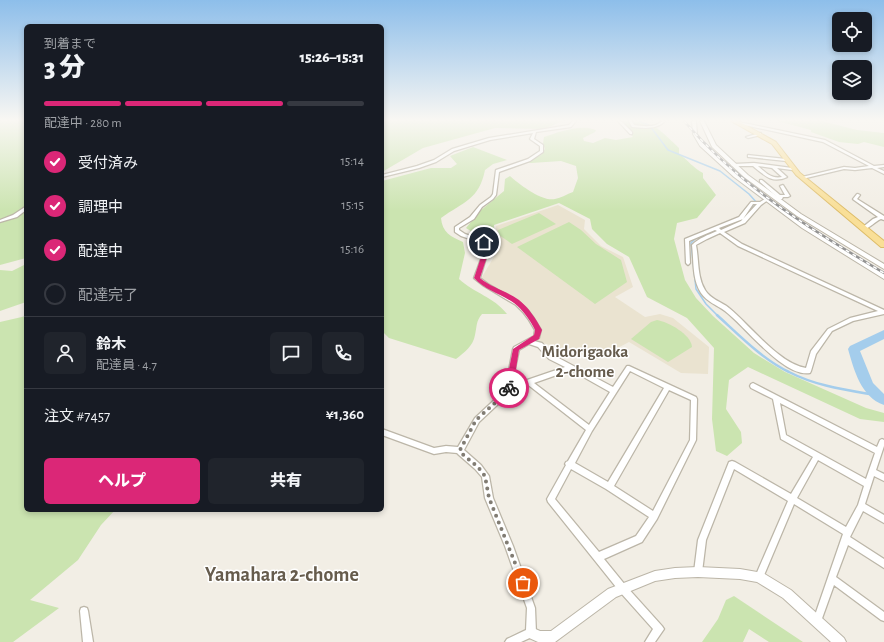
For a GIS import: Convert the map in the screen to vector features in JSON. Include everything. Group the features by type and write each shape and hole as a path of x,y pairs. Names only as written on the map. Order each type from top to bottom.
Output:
{"main road":[{"path":"780,151 792,169 884,245"}],"street":[{"path":"384,175 435,161 451,151"},
{"path":"460,450 476,420 508,391 516,349 530,342 538,335 538,330 526,310 517,302 484,284 477,278 487,248 484,242 463,235 457,231 457,227 472,218 481,206 495,194 496,171 529,160 542,151"},
{"path":"708,151 725,167 766,200 820,237 884,277"},
{"path":"719,151 733,165 827,233 884,267"},
{"path":"844,151 884,173"},
{"path":"749,156 786,160"},
{"path":"733,165 753,164 792,169"},
{"path":"753,164 769,178 777,180 785,177 772,166"},
{"path":"803,178 844,168 884,166"},
{"path":"761,181 778,198"},
{"path":"782,186 788,196 766,200 760,203 742,222 701,238 694,245 697,273 702,292 730,312 777,356 802,372 808,371 813,353 830,330 852,319 884,312"},
{"path":"858,195 855,199 883,217 865,228"},
{"path":"0,222 15,216 24,209"},
{"path":"688,264 687,240 696,235 719,231 740,246 884,312"},
{"path":"530,342 540,345 551,357 613,390"},
{"path":"571,368 529,382 590,429"},
{"path":"598,557 639,539 654,516 693,440 694,399 630,368 613,390 568,464 550,499 623,589 659,629 650,642"},
{"path":"753,386 878,451"},
{"path":"609,487 668,387"},
{"path":"776,398 783,437 868,484"},
{"path":"384,433 434,451 446,449 460,450"},
{"path":"817,621 847,535 861,506 878,451 882,442 884,443"},
{"path":"460,450 461,453 478,467 487,480 489,498 532,608 531,633"},
{"path":"759,577 792,499 817,456"},
{"path":"568,464 609,487 654,516"},
{"path":"698,572 702,540 732,464 792,499 847,535 884,564"},
{"path":"872,471 884,478"},
{"path":"861,506 884,519"},
{"path":"510,642 531,633 540,637 553,637 612,593 655,576 698,572 759,577 787,594 840,642"},
{"path":"832,579 884,617"},
{"path":"84,611 88,642"}],"shaded area":[{"path":"558,205 585,220 584,229 601,246 623,257 633,287 615,297 645,317 660,314 673,318 709,347 708,374 681,373 629,342 597,359 536,341 541,334 539,325 521,303 483,282 482,277 495,255 498,245 496,226"}],"green space":[{"path":"0,151 24,151 24,259 0,265"},
{"path":"384,151 418,151 384,171"},
{"path":"463,151 483,151 507,160 493,164 485,170 479,188 474,194 463,204 441,218 445,230 463,242 465,253 459,279 496,303 507,314 482,314 478,321 474,339 470,346 456,359 389,338 384,333 384,180 431,168 451,168 457,164 450,156"},
{"path":"544,151 679,151 679,154 696,169 703,173 703,178 716,195 697,218 677,223 674,239 685,280 696,298 713,316 754,353 785,372 866,408 884,413 884,422 860,419 748,367 729,380 726,409 741,432 742,443 727,456 716,451 712,419 714,348 687,318 647,297 629,257 607,244 592,229 590,219 559,203 494,225 493,239 477,235 466,228 480,211 504,191 505,179 510,176 531,192 544,198 560,198 573,192 578,178 576,166 561,161 527,162 541,155"},
{"path":"539,213 556,224 512,244 499,235 498,230"},
{"path":"569,222 581,230 596,244 621,260 627,282 595,304 517,247"},
{"path":"24,265 24,303 0,311 0,270 12,271"},
{"path":"24,316 24,512 113,512 101,525 78,560 30,600 59,608 13,642 0,642 0,322"},
{"path":"657,320 678,329 688,338 692,347 668,362 631,339 651,322"},
{"path":"734,596 803,642 769,642 749,629 743,642 702,642 718,619 726,600"}],"waterway":[{"path":"670,151 720,171 749,194 757,203 747,213"},
{"path":"719,231 743,218"},
{"path":"709,235 696,238 691,243 696,289 706,304 717,315"},
{"path":"717,315 760,354 779,367 799,377 820,384 875,395"},
{"path":"884,334 854,349 868,386 875,395 884,400"}],"railway":[{"path":"713,151 753,186 803,223 884,273"}],"way so far":[{"path":"509,388 508,391 476,420 466,442 460,450 469,461 478,467 487,480 489,498 523,583"}],"district":[{"name":"Midorigaoka 2-chome","path":"585,361"},
{"name":"Yamahara 2-chome","path":"282,574"}],"route":[{"path":"484,242 487,248 477,278 484,284 517,302 533,319 538,330 537,337 516,349 509,388"}]}
